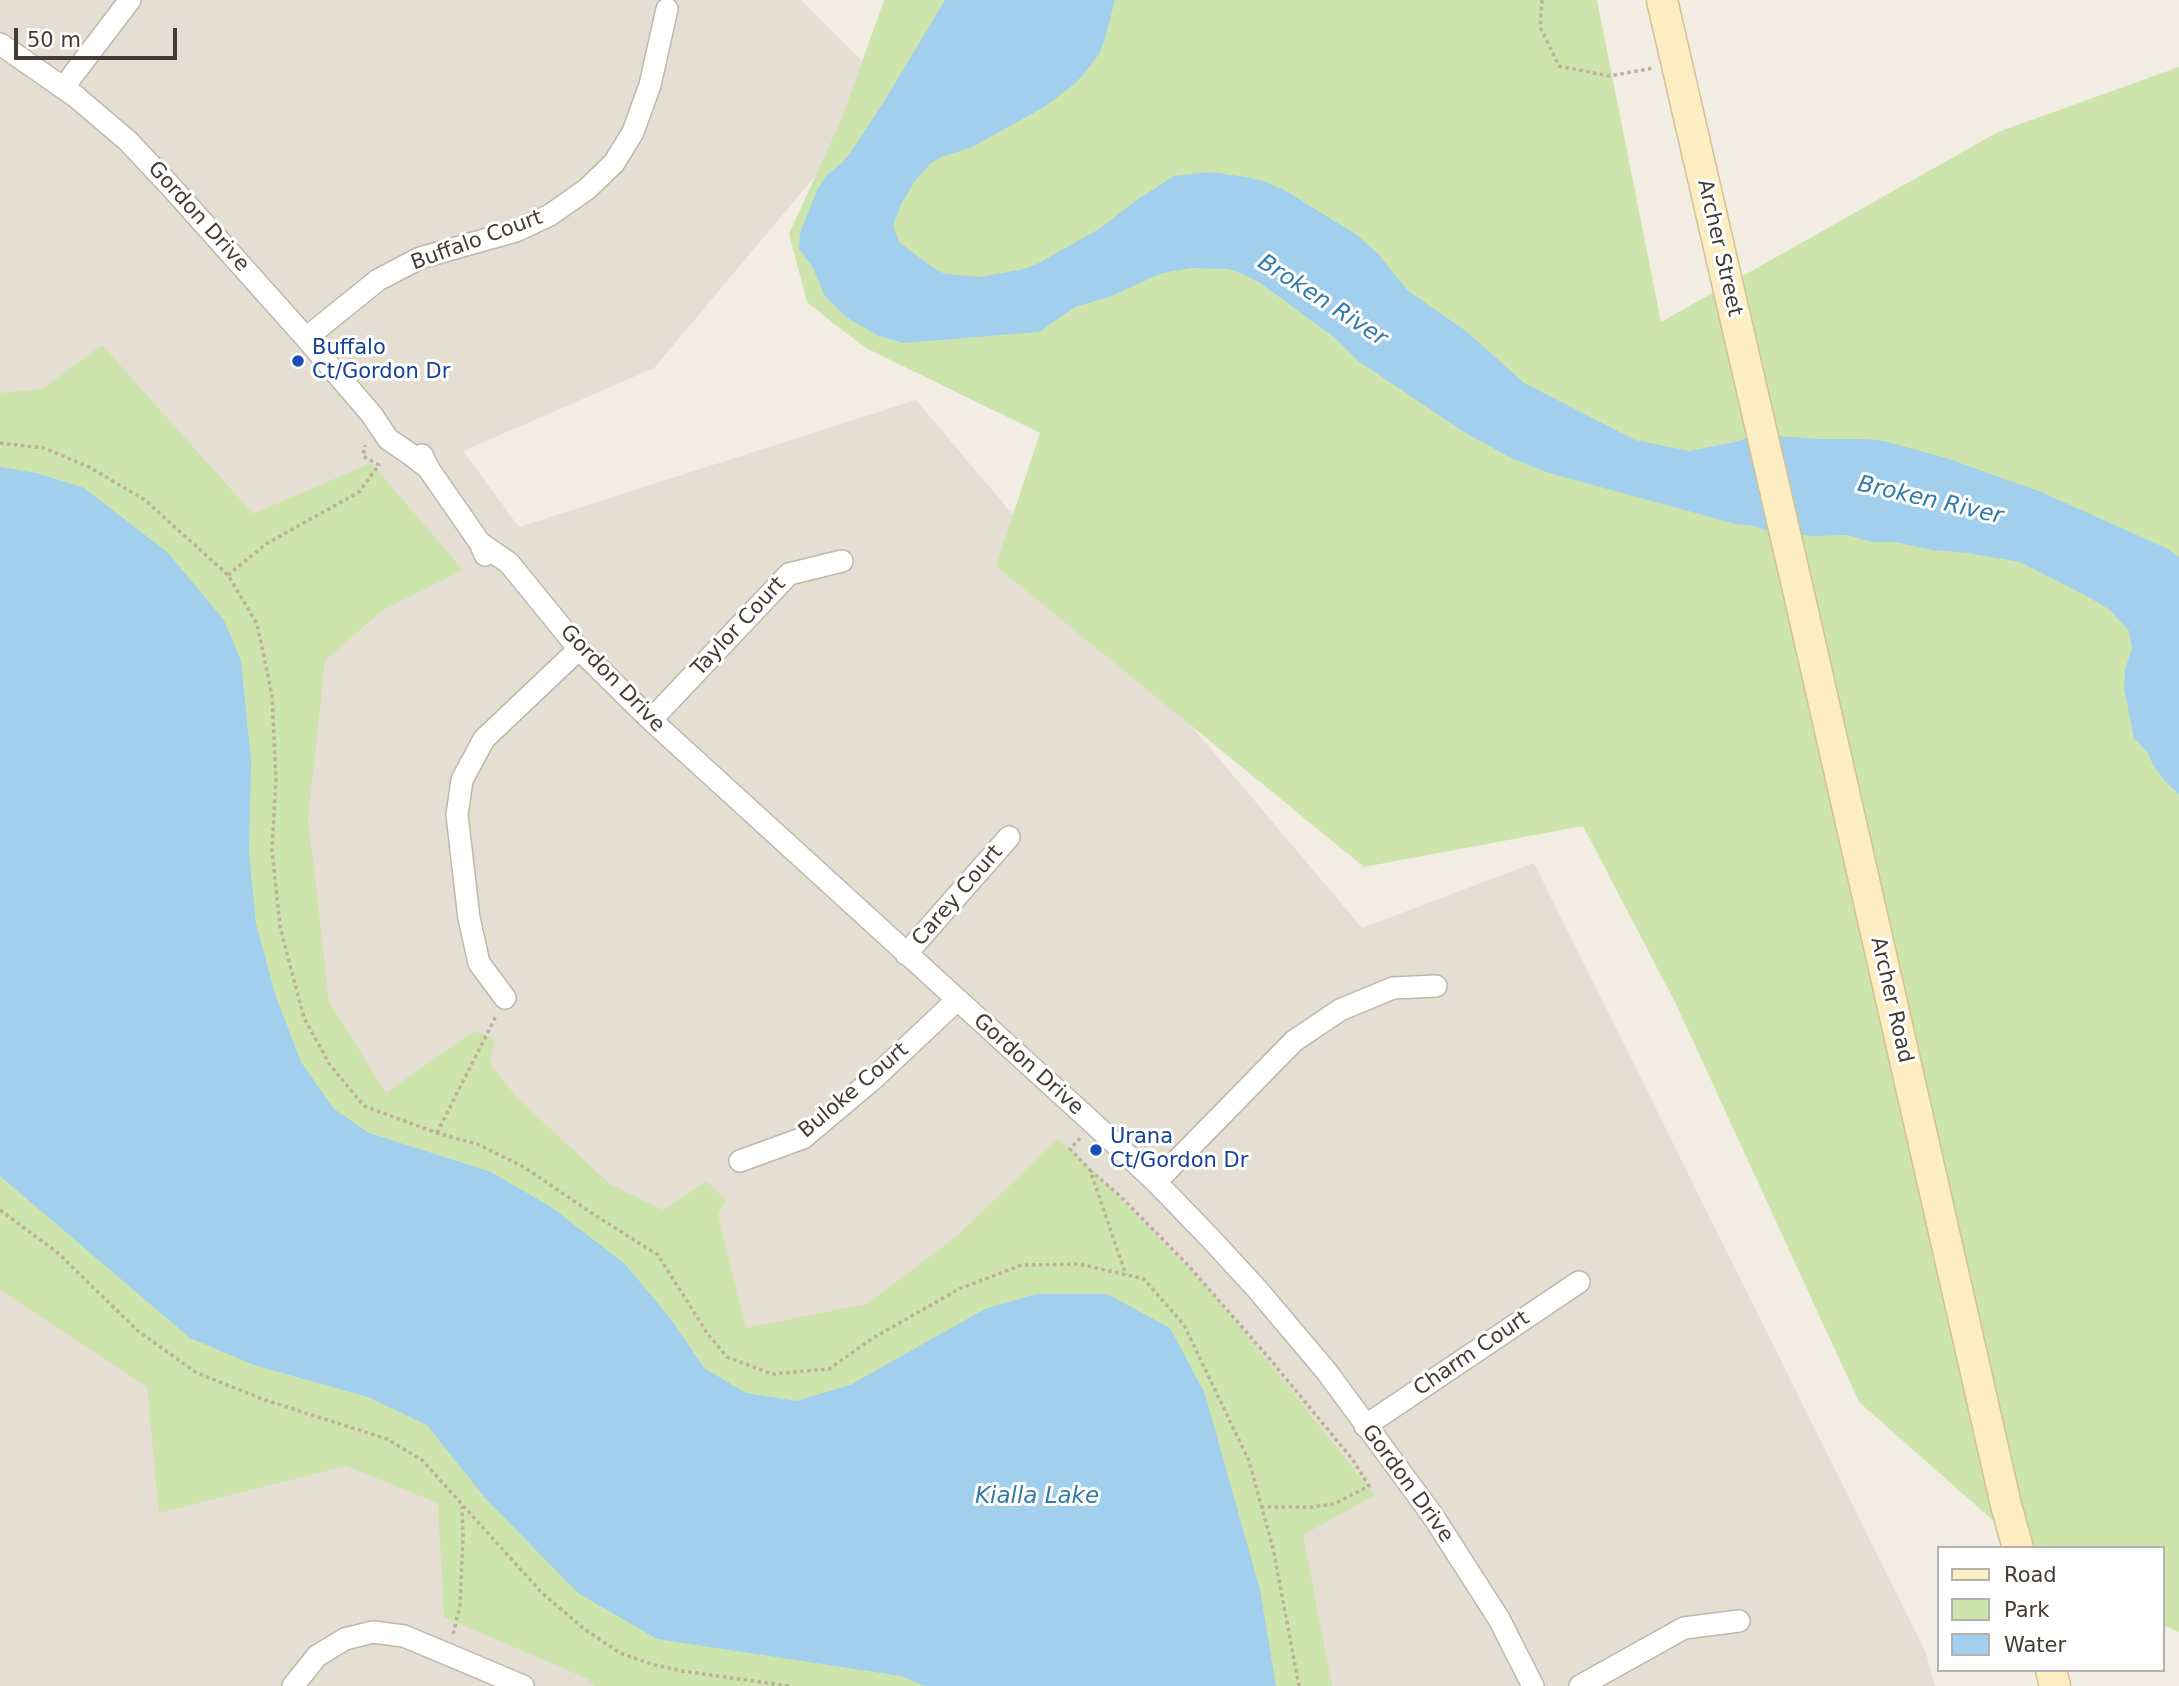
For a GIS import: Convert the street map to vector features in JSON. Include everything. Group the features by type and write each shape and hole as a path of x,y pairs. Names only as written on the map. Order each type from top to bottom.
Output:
{"main road":[{"name":"Archer Street","path":"1661,0 1776,495"},
{"name":"Archer Road","path":"1776,495 2017,1546"},
{"name":"Archer Road","path":"2006,1505 2013,1546"}],"street":[{"path":"63,88 130,0"},
{"name":"Buffalo Court","path":"306,338 378,280 420,258 516,231 550,215 587,189 614,163 633,132 650,85 667,9"},
{"name":"Gordon Drive","path":"0,44 63,88 128,141 372,415 418,448 428,468 480,543 509,564 524,579 535,598 579,649 651,720 1156,1182 1265,1298 1327,1372 1433,1516 1499,1619 1533,1686"},
{"name":"Taylor Court","path":"651,720 789,574 842,561"},
{"path":"506,998 479,963 469,918 457,815 462,780 484,739 579,649"},
{"name":"Carey Court","path":"906,954 1009,837"},
{"path":"1156,1182 1294,1041 1340,1010 1393,988 1436,986"},
{"name":"Buloke Court","path":"740,1161 803,1138 872,1080 957,1000"},
{"name":"Charm Court","path":"1365,1426 1579,1282"},
{"path":"1580,1686 1684,1628 1739,1621"},
{"path":"293,1686 317,1656 345,1639 373,1632 404,1636 523,1686"}],"path":[{"path":"1542,0 1539,27 1559,66 1609,76 1676,64"},
{"path":"228,575 266,544 359,492 379,465 363,456 372,415"},
{"path":"0,443 44,448 89,467 145,500 228,575 257,624 272,695 276,779 272,849 279,927 304,1018 330,1065 364,1106 437,1133 477,1143 524,1167 658,1255 706,1333 727,1357 772,1374 829,1369 873,1338 959,1289 1022,1265 1079,1264 1144,1279 1184,1325 1249,1461 1273,1548 1299,1686"},
{"path":"437,1133 506,998"},
{"path":"1094,1124 1070,1149 1187,1264 1269,1357 1353,1460 1368,1486 1334,1504 1261,1507"},
{"path":"1090,1170 1126,1275"},
{"path":"0,1210 58,1253 138,1331 197,1373 265,1400 387,1439 422,1460 541,1592 583,1628 620,1653 682,1671 789,1686"},
{"path":"443,1653 455,1630 460,1606 462,1505"}],"shaded area":[{"path":"0,0 801,0 889,88 654,368 463,451 519,527 916,400 1362,928 1534,863 1926,1653 1935,1686 0,1686"}],"green space":[{"path":"884,0 1597,0 1661,322 1998,132 2179,67 2179,1632 2165,1626 2165,1546 2022,1546 1859,1402 1676,1004 1583,826 1364,867 996,566 1040,433 866,348 807,302 789,234 843,116"},
{"name":"Kialla Lake","path":"102,345 253,514 371,463 463,570 381,611 325,661 308,818 329,1002 386,1093 474,1031 495,1039 490,1064 517,1098 610,1184 663,1210 707,1181 726,1200 718,1214 746,1328 867,1304 957,1236 1058,1139 1090,1168 1214,1295 1375,1495 1303,1535 1332,1686 594,1686 588,1679 444,1617 438,1503 346,1466 159,1513 147,1387 0,1290 0,393 42,389"}],"water":[{"name":"Broken River","path":"945,0 1115,0 1099,54 1072,86 1044,107 972,147 939,158 915,181 901,204 893,226 900,243 935,269 945,274 981,277 1024,269 1099,229 1174,176 1210,172 1246,177 1286,191 1357,235 1379,255 1408,291 1466,331 1524,383 1635,440 1689,451 1757,435 1884,441 1946,458 2041,492 2168,549 2179,557 2179,794 2164,780 2148,753 2134,738 2124,688 2125,670 2132,648 2129,631 2110,610 2085,595 2020,562 1895,542 1872,542 1847,535 1812,536 1765,530 1549,473 1513,459 1464,432 1357,360 1335,338 1257,281 1238,272 1228,269 1192,268 1162,273 1109,297 1075,307 1039,332 904,343 879,336 846,317 825,296 812,266 799,249 800,233 817,190 827,175 851,152"},
{"name":"Kialla Lake","path":"0,467 36,473 84,488 167,552 224,620 241,661 251,761 249,852 256,924 276,997 301,1062 334,1109 369,1133 491,1172 551,1207 625,1264 670,1318 704,1368 746,1393 796,1401 850,1385 985,1309 1036,1294 1107,1294 1170,1328 1205,1394 1260,1590 1276,1686 925,1686 901,1676 657,1639 578,1593 486,1499 427,1425 368,1397 254,1365 190,1338 0,1176"}],"place":[{"name":"Buffalo Ct/Gordon Dr","path":"298,361"},
{"name":"Urana Ct/Gordon Dr","path":"1096,1150"}]}
